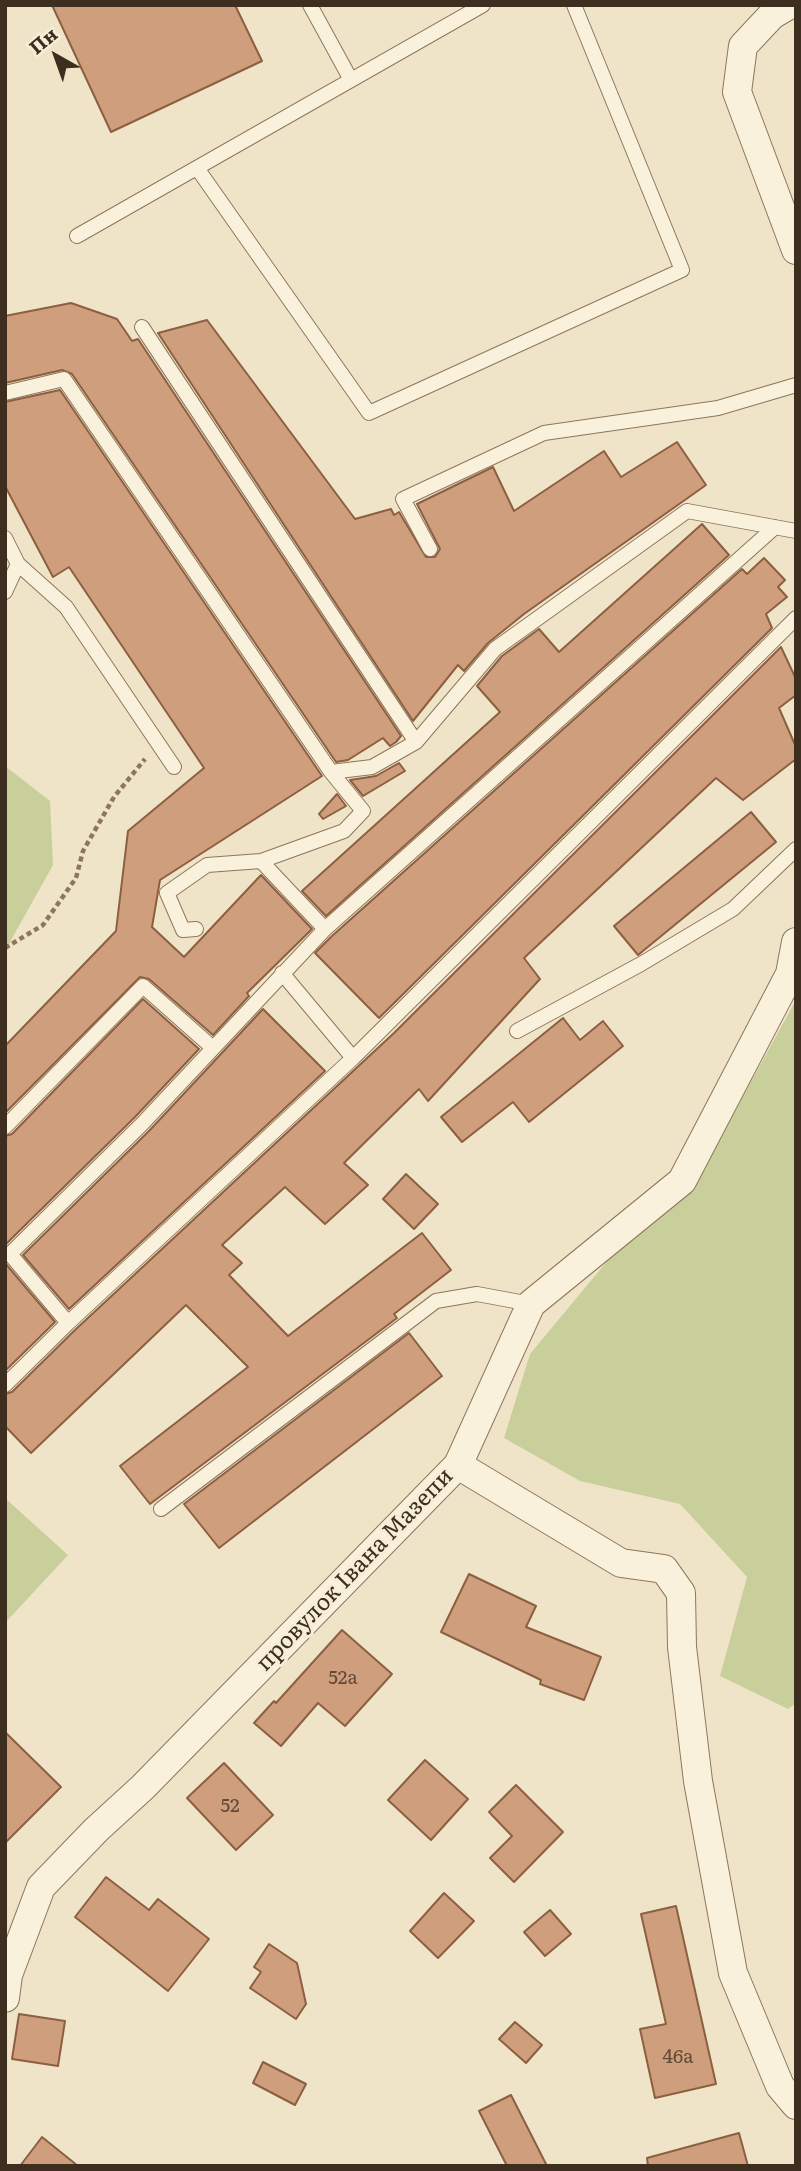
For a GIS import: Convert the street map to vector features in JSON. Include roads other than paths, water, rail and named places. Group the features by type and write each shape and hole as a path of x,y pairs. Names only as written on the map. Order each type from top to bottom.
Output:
{"street":[{"path":"789,5 772,15 743,46 737,92 796,250"},
{"path":"458,1465 531,1304 682,1181 790,974 796,943"},
{"name":"провулок Івана Мазепи","path":"5,1998 8,1975 41,1887 96,1830 143,1787 458,1465 621,1563 664,1569 681,1592 682,1647 698,1780 733,1973 780,2086 796,2105"}],"lane":[{"path":"310,5 351,80"},
{"path":"76,236 483,5"},
{"path":"197,168 369,413 682,270 574,5"},
{"path":"142,327 416,742"},
{"path":"5,393 64,379 331,772 363,811 344,831 261,861 207,865 167,892 183,930 196,929"},
{"path":"430,549 402,499 544,433 718,408 796,385"},
{"path":"331,772 372,767 416,742 495,649 687,511 796,531"},
{"path":"68,1323 10,1254 142,1124 325,929 775,527"},
{"path":"5,538 18,564 66,607 174,767"},
{"path":"5,592 18,564"},
{"path":"5,1385 353,1058 796,618"},
{"path":"517,1031 640,964 733,909 796,849"},
{"path":"261,861 325,929"},
{"path":"282,973 353,1058"},
{"path":"5,1127 143,986 213,1048"},
{"path":"161,1509 436,1301 477,1294 531,1304"}]}
